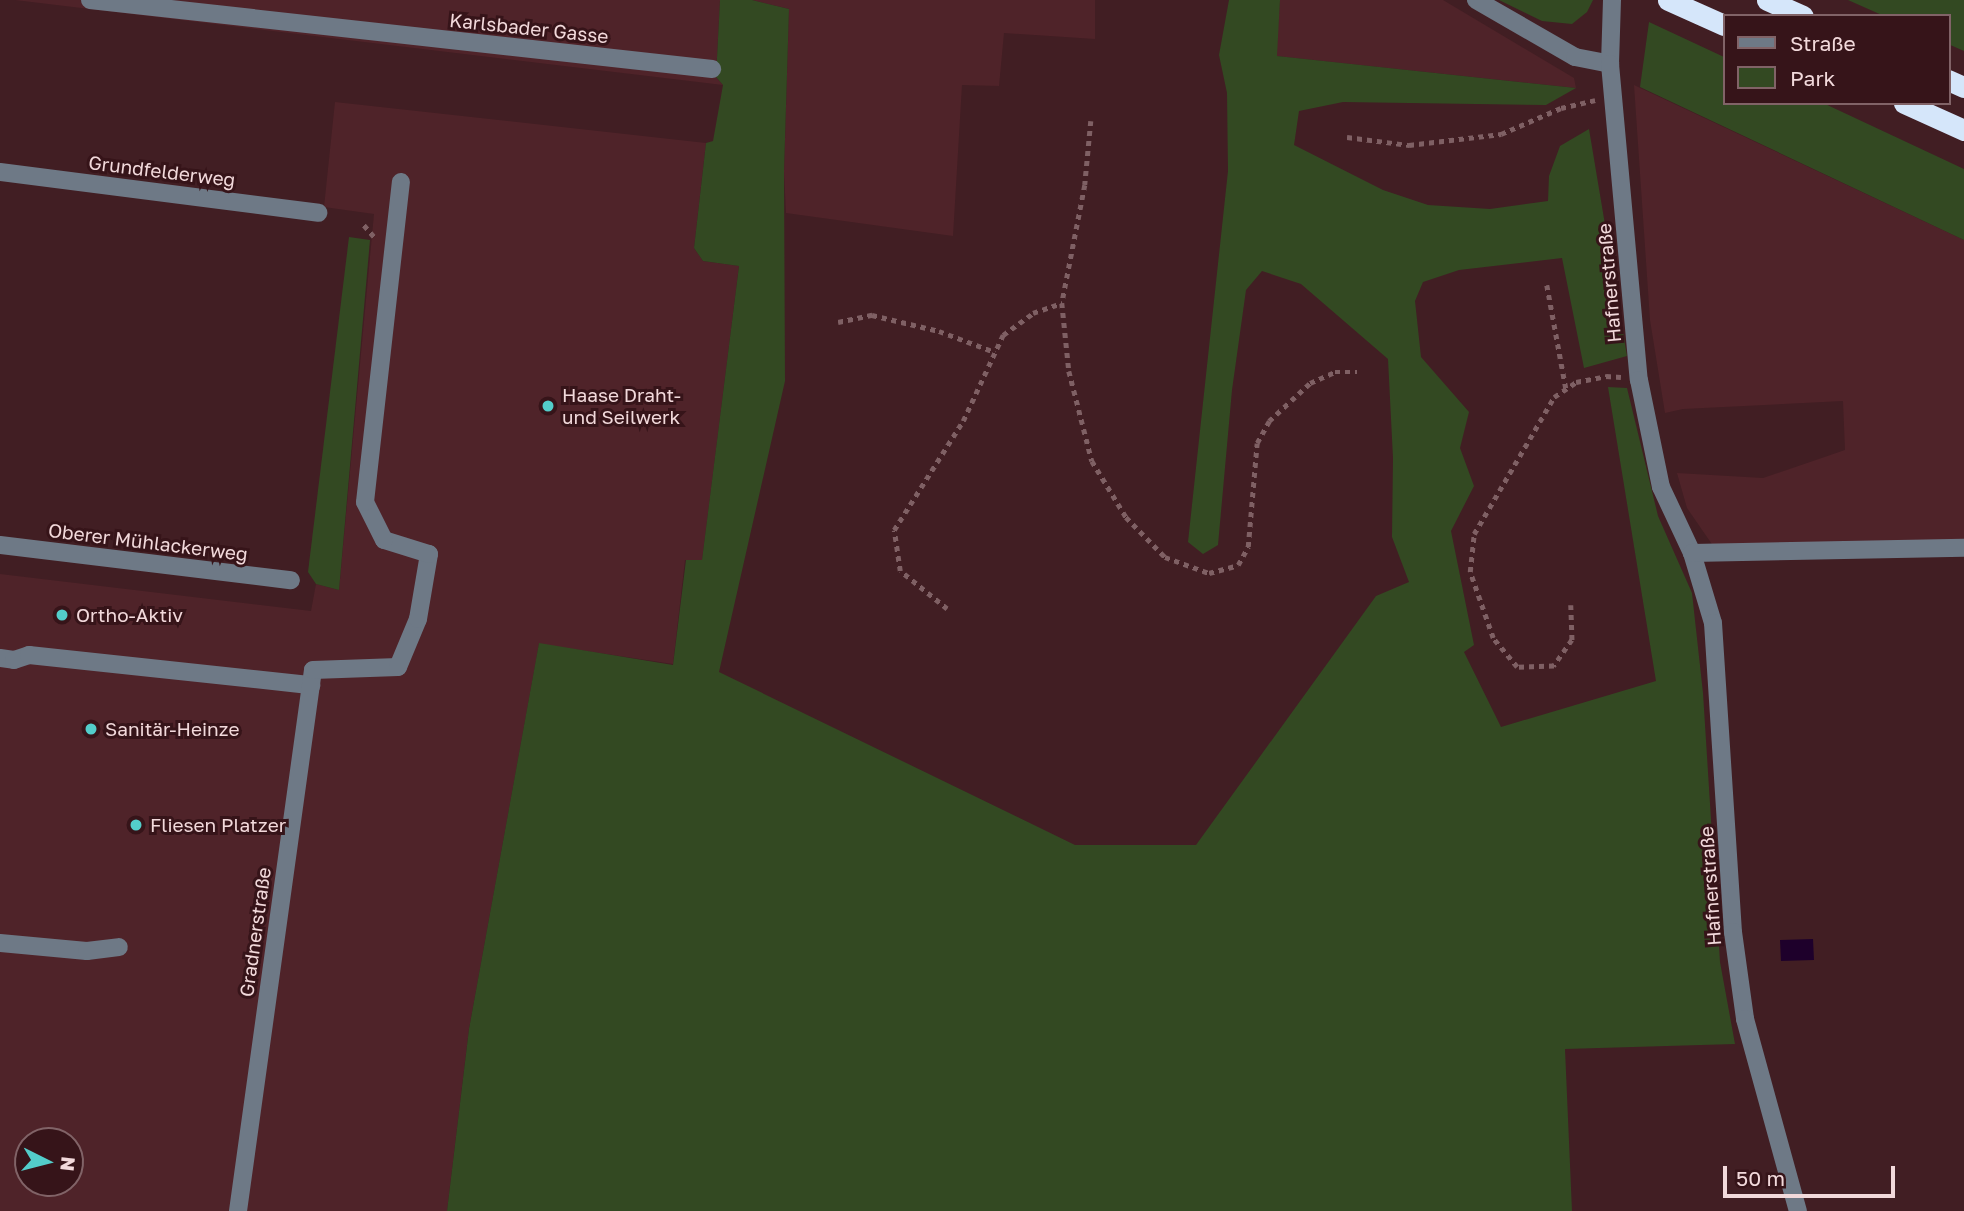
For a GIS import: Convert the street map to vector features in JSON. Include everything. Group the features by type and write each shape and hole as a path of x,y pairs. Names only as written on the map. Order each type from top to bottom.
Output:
{"highway":[{"path":"1668,0 1722,24"},
{"path":"1768,0 1799,14"},
{"path":"1908,105 1964,130"}],"street":[{"name":"Karlsbader Gasse","path":"90,0 712,69"},
{"path":"1476,0 1576,57 1610,64"},
{"name":"Hafnerstraße","path":"1612,0 1610,64 1640,380 1661,487 1692,553 1713,623 1733,932 1745,1019 1798,1211"},
{"name":"Grundfelderweg","path":"0,172 318,213"},
{"path":"0,658 14,660 29,655 311,684 313,670 398,667 418,619 429,554 384,540 365,502 401,182"},
{"name":"Oberer Mühlackerweg","path":"0,545 291,580"},
{"path":"1692,553 1964,548"},
{"name":"Gradnerstraße","path":"238,1211 311,684"},
{"path":"0,943 87,951 119,947"}],"path":[{"path":"1347,137 1409,145 1501,134 1561,108 1613,97"},
{"path":"1091,121 1085,185 1062,303 1069,371 1092,461 1126,517 1165,557 1209,573 1238,565 1248,547 1257,443 1269,421 1310,383 1335,372 1356,372"},
{"path":"1547,285 1566,389"},
{"path":"947,609 900,571 894,530 963,421 1003,335 1033,313 1062,303"},
{"path":"838,322 872,315 939,331 995,352"},
{"path":"1571,605 1572,640 1554,666 1517,667 1493,638 1470,572 1474,534 1554,397 1576,382 1606,376 1640,380"}],"shaded area":[{"path":"15,0 720,0 716,77 723,85"},
{"path":"752,0 1095,0 1095,39 1004,33 999,86 962,85 953,236 786,213 784,171 789,9"},
{"path":"1280,0 1443,0 1574,78 1576,88 1276,56"},
{"path":"1634,85 1964,240 1964,553 1718,553 1687,508 1677,473 1763,478 1845,450 1843,401 1683,409 1665,413 1650,320"},
{"path":"335,102 706,143 694,248 703,261 739,266 702,561 685,560 673,664 539,644 469,1029 447,1211 0,1211 0,574 311,611 316,584 339,590 374,214 324,207"},
{"path":"1813,939 1814,960 1781,961 1780,940"}],"green space":[{"path":"720,0 752,0 789,9 784,171 785,381 719,672 1075,845 1196,845 1376,596 1409,582 1392,537 1393,458 1388,359 1301,284 1262,271 1246,290 1232,390 1218,545 1203,554 1188,542 1228,171 1227,93 1219,55 1229,0 1280,0 1277,56 1576,88 1546,105 1343,102 1299,111 1294,145 1383,190 1428,205 1490,209 1548,201 1549,176 1560,146 1589,129 1627,356 1584,368 1562,258 1459,270 1423,282 1415,301 1421,357 1469,412 1460,448 1474,486 1451,531 1474,645 1464,652 1501,727 1656,681 1608,387 1627,388 1658,516 1692,593 1703,693 1720,962 1735,1044 1565,1049 1572,1211 447,1211 469,1029 539,643 673,665 686,560 702,560 739,266 703,261 694,248 706,143 713,141 723,85 716,77"},
{"path":"1499,0 1593,0 1587,12 1572,24 1542,21"},
{"path":"1848,0 1964,0 1964,51 1950,45 1950,14 1880,14"},
{"path":"1649,22 1722,56 1722,105 1827,105 1964,169 1964,240 1640,87"},
{"path":"349,237 370,240 339,590 316,584 308,572"}],"place":[{"name":"Haase Draht- und Seilwerk","path":"548,406"},
{"name":"Ortho-Aktiv","path":"62,615"},
{"name":"Sanitär-Heinze","path":"91,729"},
{"name":"Fliesen Platzer","path":"136,825"}]}
